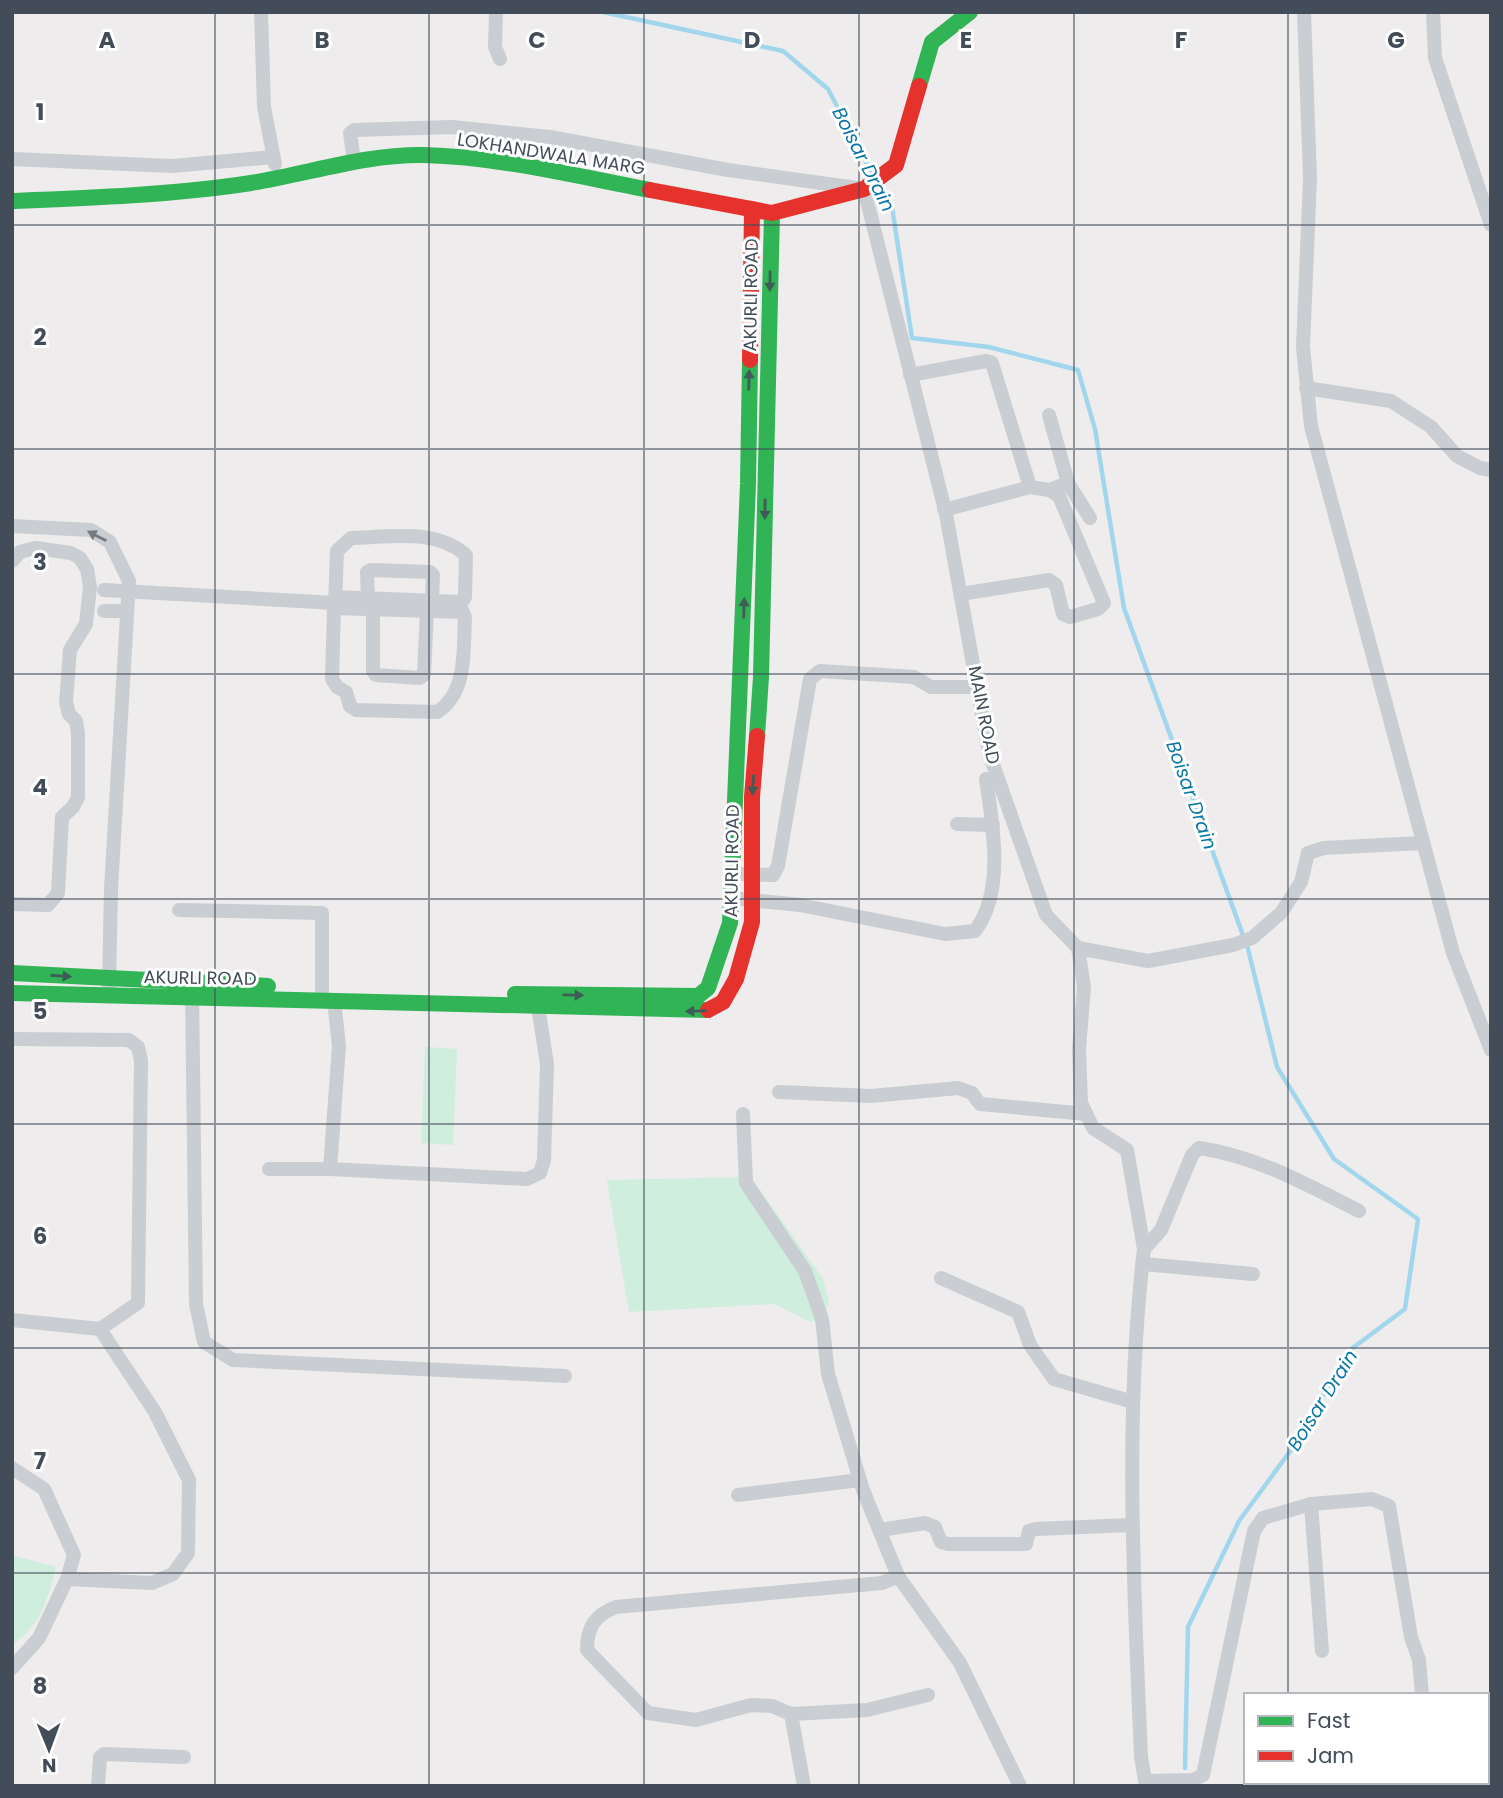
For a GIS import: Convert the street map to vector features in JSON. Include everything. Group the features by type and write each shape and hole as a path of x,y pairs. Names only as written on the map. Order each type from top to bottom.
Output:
{"street":[{"path":"261,12 264,107 272,157 278,175"},
{"path":"496,12 495,47 500,59"},
{"name":"LOKHANDWALA MARG","path":"12,201 98,198 250,183 354,161 424,155 476,159 772,213 866,188 896,165 903,151 920,76 932,42 970,12"},
{"path":"1304,12 1310,178 1303,347 1311,426 1453,953 1491,1051"},
{"path":"1433,12 1434,58 1491,226"},
{"path":"354,161 350,133 354,130 452,127 550,137 728,170 866,188"},
{"path":"12,159 172,166 272,157"},
{"name":"MAIN ROAD","path":"866,188 944,510 979,687 989,753 1046,915 1078,948"},
{"name":"AKURLI ROAD","path":"660,1004 698,996 708,988 730,923 742,676 752,209"},
{"name":"AKURLI ROAD","path":"12,993 109,987 326,996 660,1004 706,1011 723,1002 736,979 752,922 772,213"},
{"path":"910,375 986,360 992,363 1030,487"},
{"path":"1306,388 1391,401 1431,427 1457,456 1480,468 1491,470"},
{"path":"1049,415 1068,483 1090,518"},
{"path":"1049,490 1068,483"},
{"path":"944,510 1030,487 1049,490 1059,496 1104,603 1098,609 1070,617 1063,614 1056,585 1049,580 961,594"},
{"path":"12,526 91,530 110,542 129,581 109,987"},
{"path":"104,590 335,603 430,606 463,612 465,617 460,686 445,707 437,712 356,710 350,706 346,692 337,687 332,679 335,603 337,551 351,538 430,537 452,543 466,555 465,597 462,602 430,606"},
{"path":"12,561 20,552 35,548 71,553 80,558 87,569 90,587 86,624 70,650 66,702 69,714 76,721 78,734 78,797 73,807 62,817 58,893 48,905 12,904"},
{"path":"370,570 430,572 433,575 425,675 420,678 376,675 373,671 370,604 367,572 370,570"},
{"path":"104,611 127,611"},
{"path":"732,873 773,875 778,866 810,679 820,671 914,677 931,687 979,687"},
{"path":"742,676 761,677"},
{"path":"737,745 755,746"},
{"path":"731,898 800,905 946,934 975,931 988,914 994,850 986,779"},
{"path":"957,824 993,825"},
{"path":"1422,843 1324,848 1308,853 1301,882 1281,913 1245,941 1148,961 1078,948 1084,987 1079,1049 1081,1102 1093,1128 1127,1150 1144,1249 1133,1402 1131,1525 1141,1757 1146,1784 1193,1780 1203,1775 1254,1531 1263,1518 1311,1504 1372,1499 1389,1506 1411,1637 1419,1660 1422,1693"},
{"path":"179,910 322,913 326,996 339,1046 330,1169"},
{"name":"AKURLI ROAD","path":"12,973 109,987"},
{"path":"708,988 723,1002"},
{"path":"192,990 196,1304 204,1342 233,1360 565,1376"},
{"path":"269,1169 330,1169 527,1179 540,1172 544,1160 547,1064 537,1001"},
{"path":"12,1039 130,1040 138,1047 141,1060 138,1303 100,1329 12,1320"},
{"path":"779,1092 871,1096 958,1088 972,1093 980,1104 1086,1114"},
{"path":"743,1114 746,1183 805,1271 822,1319 828,1374 860,1480 898,1576 960,1663 1020,1786"},
{"path":"1144,1249 1161,1230 1192,1155 1199,1147 1227,1152 1300,1181 1359,1211"},
{"path":"1143,1264 1253,1275"},
{"path":"941,1278 1018,1312 1030,1345 1054,1379 1133,1402"},
{"path":"67,1579 152,1583 173,1574 188,1553 189,1480 155,1412 100,1329"},
{"path":"12,1468 44,1489 74,1555 67,1579 39,1638 12,1668"},
{"path":"738,1495 860,1480"},
{"path":"1311,1504 1322,1651"},
{"path":"880,1530 925,1523 935,1527 941,1542 948,1544 1026,1544 1029,1531 1036,1529 1131,1525"},
{"path":"898,1576 882,1583 616,1606 592,1621 587,1650 648,1713 696,1720 751,1705 772,1706 791,1714 867,1710 928,1695"},
{"path":"791,1714 804,1786"},
{"path":"98,1786 100,1757 104,1754 184,1757"}],"green space":[{"path":"425,1047 457,1049 453,1145 421,1143"},
{"path":"751,1177 823,1279 829,1302 824,1318 810,1322 774,1304 629,1312 607,1180"},
{"path":"12,1555 56,1567 50,1590 36,1620 22,1638 12,1645"}],"waterway":[{"name":"Boisar Drain","path":"603,12 783,51 828,89 874,177"},
{"name":"Boisar Drain","path":"879,184 892,207 912,338 989,347 1078,370 1095,429 1124,608 1248,949 1277,1067 1334,1159 1418,1219 1405,1309 1350,1350 1291,1450 1239,1521 1188,1627 1185,1768"}],"traffic: fast":[{"path":"919,86 932,42 970,12"},
{"path":"12,201 191,190 251,183 380,158 424,155 509,163 650,190"},
{"path":"757,736 761,677 772,213"},
{"path":"515,994 698,996 708,988 730,923 748,484 750,360"},
{"path":"12,973 268,986"},
{"path":"12,993 708,1010"}],"traffic: jam":[{"path":"650,190 772,213 864,189 896,165 919,86"},
{"path":"750,360 752,209"},
{"path":"708,1010 723,1002 736,979 752,922 752,797 757,736"}]}
